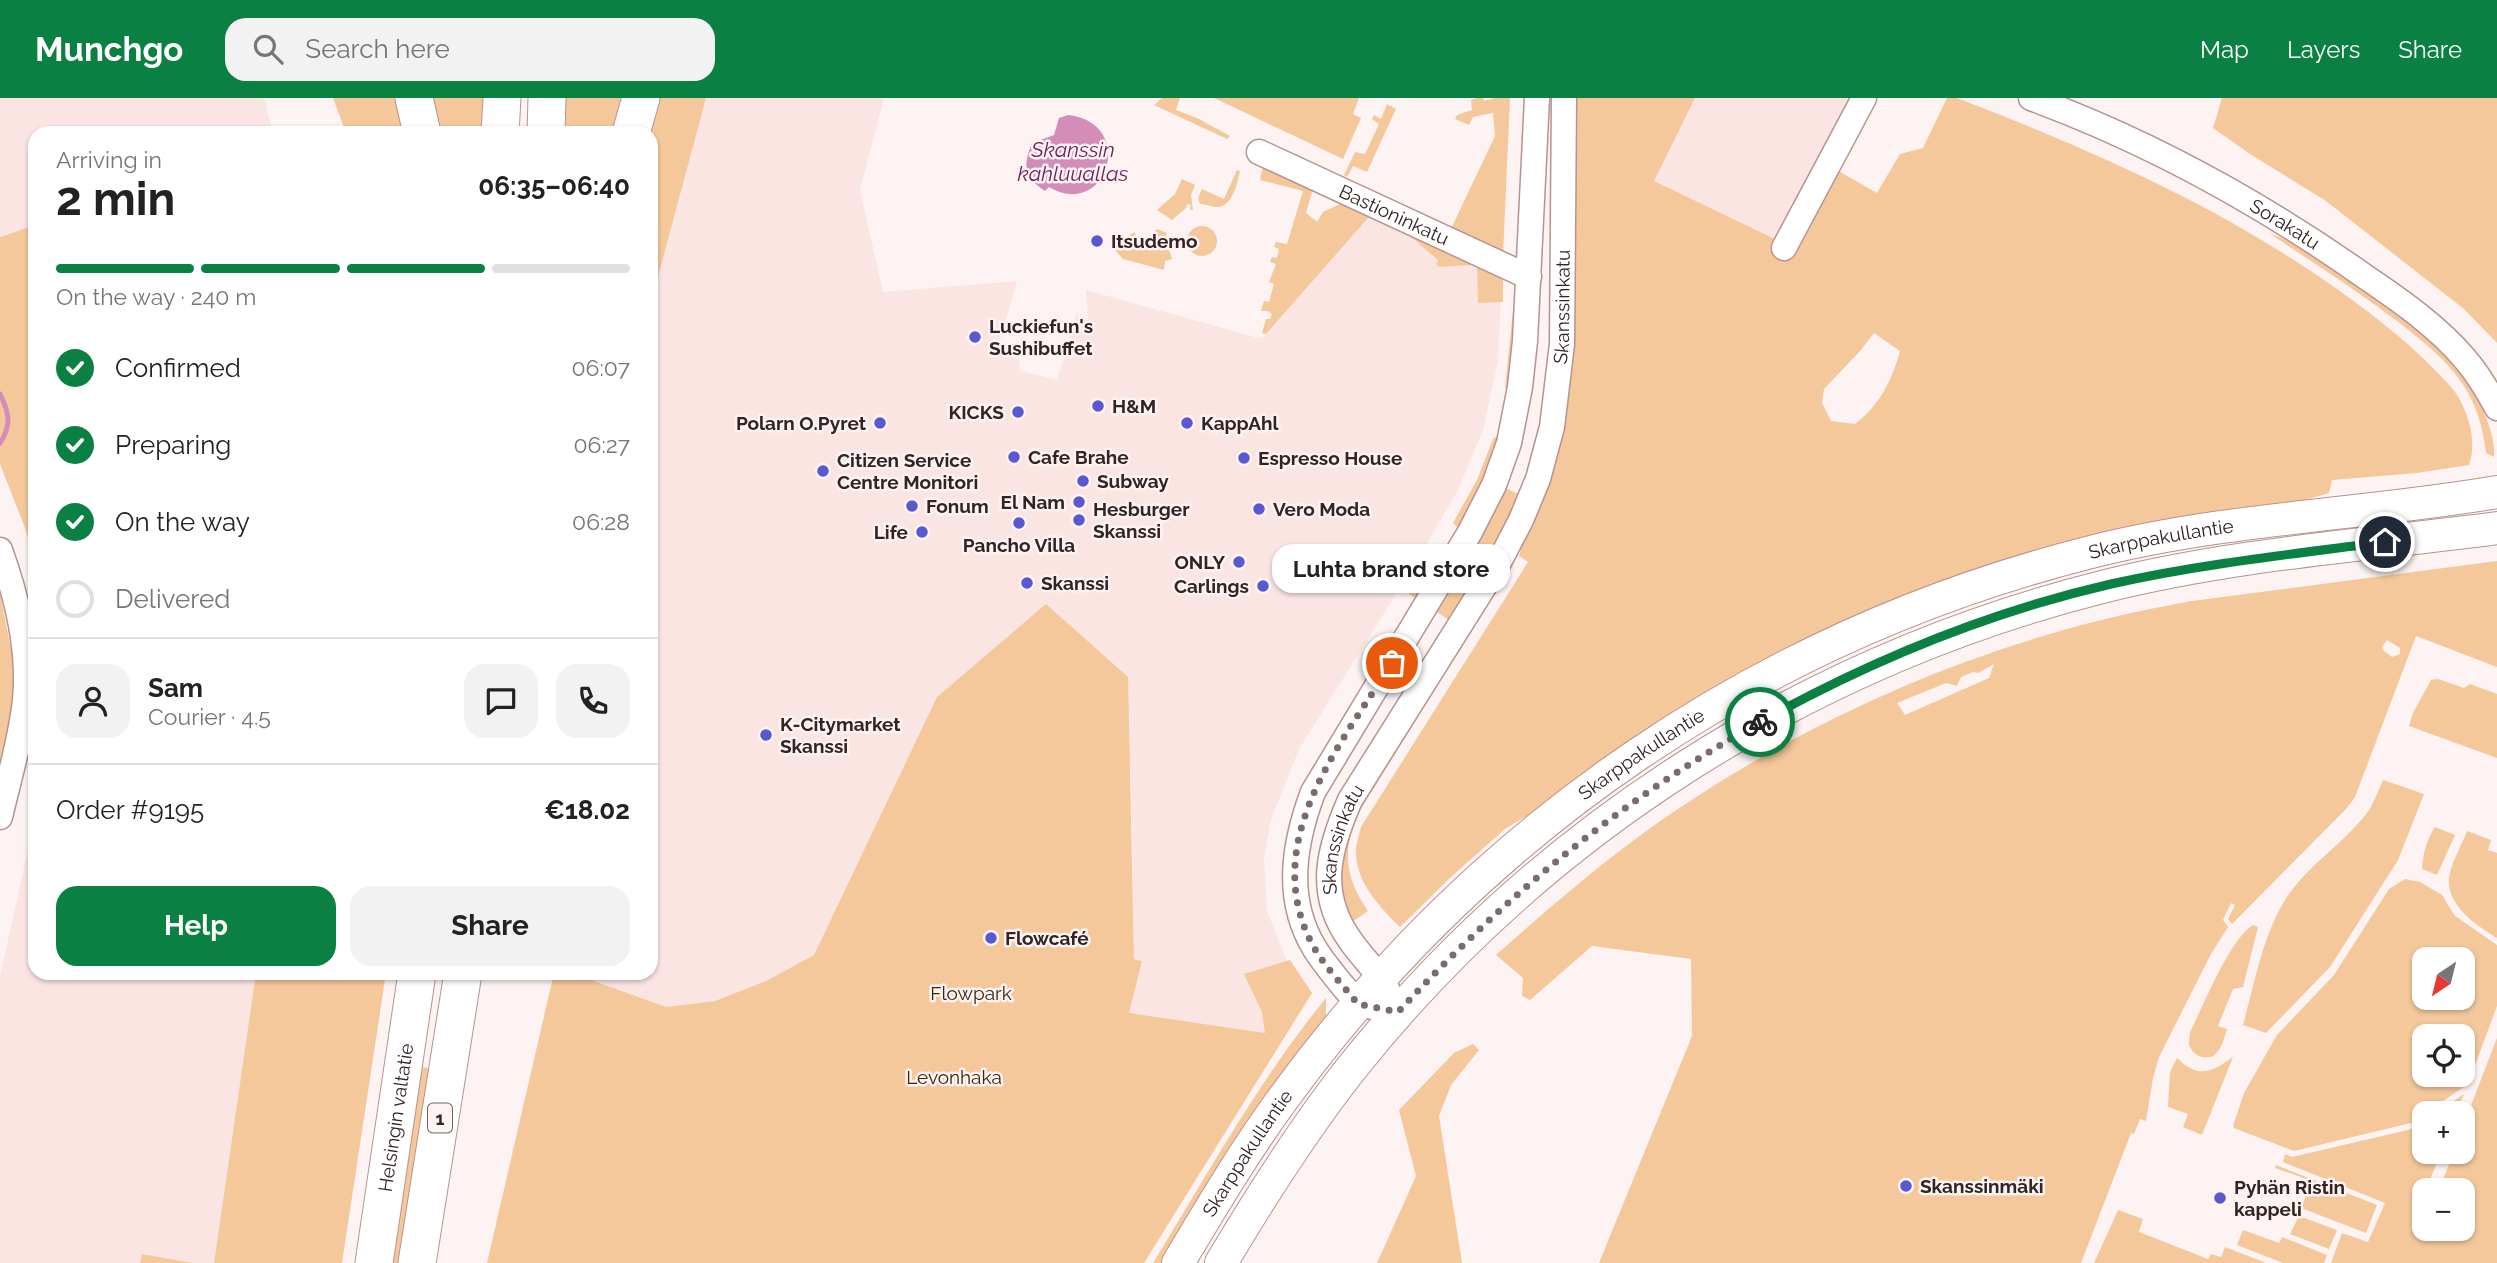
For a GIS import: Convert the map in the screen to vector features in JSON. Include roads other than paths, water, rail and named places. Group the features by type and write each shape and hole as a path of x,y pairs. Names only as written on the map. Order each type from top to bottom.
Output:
{"highway":[{"path":"414,98 420,126"},
{"path":"500,126 502,98"},
{"path":"546,126 547,98"},
{"path":"633,126 641,98"},
{"name":"Helsingin valtatie","path":"374,1263 416,980"},
{"name":"1","path":"417,1263 462,980"}],"main road":[{"name":"Skarppakullantie","path":"1178,1263 1245,1154 1282,1100 1358,1004 1419,938 1508,853 1593,785 1703,711 1780,668 1859,632 1975,586 2095,551 2232,526 2497,492"},
{"name":"Skarppakullantie","path":"1221,1263 1310,1123 1398,1012 1493,914 1538,875 1616,813 1723,742 1793,704 1943,636 2111,584 2235,562 2497,528"}],"street":[{"name":"Skanssinkatu","path":"1358,1004 1316,949 1298,906 1295,875 1298,836 1313,792 1324,772 1470,532 1494,485 1509,443 1516,416 1525,341 1537,98"},
{"name":"Skanssinkatu","path":"1398,1012 1381,978 1357,951 1341,927 1331,898 1329,859 1336,832 1350,800 1497,566 1521,520 1538,479 1552,427 1562,344 1564,98"},
{"path":"1784,248 1864,98"},
{"name":"Sorakatu","path":"2031,98 2162,155 2261,209 2328,250 2399,300 2451,344 2471,366 2497,408"},
{"name":"Bastioninkatu","path":"1259,152 1529,277"},
{"path":"0,550 20,623 26,676 22,722 0,817"},
{"path":"1358,1004 1398,1012"}],"water":[{"name":"Skanssin kahluuallas","path":"1068,115 1090,122 1103,134 1108,150 1106,167 1099,181 1086,191 1069,194 1049,187 1045,191 1032,180 1027,170 1029,151 1032,143 1054,135 1059,118"}],"waterway":[{"path":"0,394 8,418 0,443"}],"place":[{"name":"Itsudemo","path":"1097,241"},
{"name":"Luckiefun's Sushibuffet","path":"975,337"},
{"name":"H&M","path":"1098,406"},
{"name":"KICKS","path":"1018,412"},
{"name":"Polarn O.Pyret","path":"880,423"},
{"name":"KappAhl","path":"1187,423"},
{"name":"Cafe Brahe","path":"1014,457"},
{"name":"Espresso House","path":"1244,458"},
{"name":"Citizen Service Centre Monitori","path":"823,471"},
{"name":"Subway","path":"1083,481"},
{"name":"El Nam","path":"1079,502"},
{"name":"Fonum","path":"912,506"},
{"name":"Vero Moda","path":"1259,509"},
{"name":"Hesburger Skanssi","path":"1079,520"},
{"name":"Pancho Villa","path":"1019,523"},
{"name":"Life","path":"922,532"},
{"name":"ONLY","path":"1239,562"},
{"name":"Skanssi","path":"1027,583"},
{"name":"Carlings","path":"1263,586"},
{"name":"Luhta brand store","path":"1392,663"},
{"name":"K-Citymarket Skanssi","path":"766,735"},
{"name":"Flowcafé","path":"991,938"},
{"name":"Skanssinmäki","path":"1906,1186"},
{"name":"Pyhän Ristin kappeli","path":"2220,1198"}],"park label":[{"name":"Flowpark","path":"971,993"},
{"name":"Levonhaka","path":"954,1077"}]}
